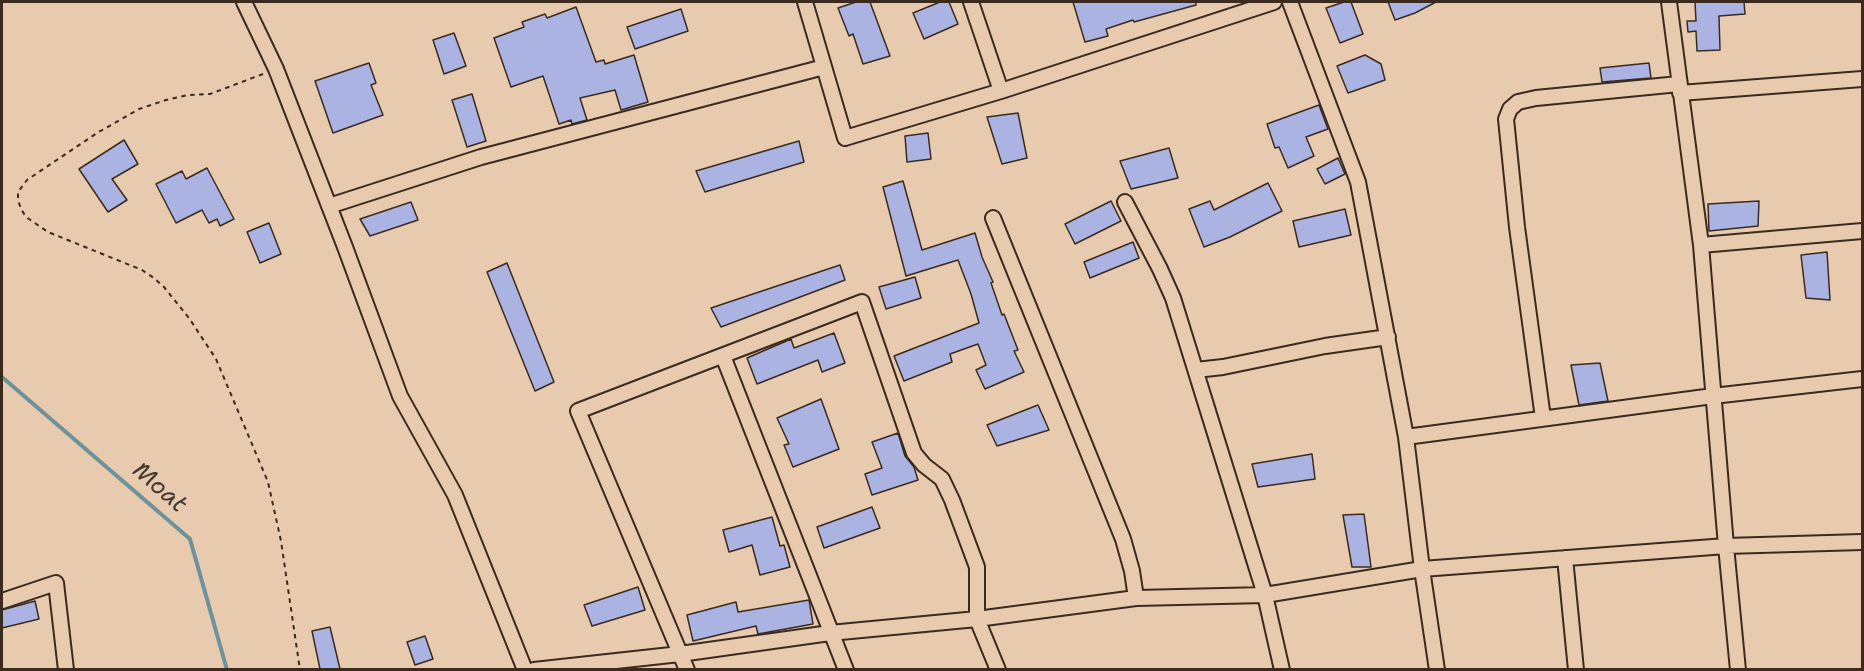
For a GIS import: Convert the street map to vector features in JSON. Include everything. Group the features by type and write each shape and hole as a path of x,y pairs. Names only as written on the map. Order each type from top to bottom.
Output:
{"street":[{"path":"244,2 276,69 400,396 455,495 525,669"},
{"path":"805,2 845,138 1001,91 1274,2"},
{"path":"971,2 1001,91"},
{"path":"1290,2 1358,182 1406,436 1437,669"},
{"path":"1669,2 1701,245 1738,669"},
{"path":"329,206 481,157 824,67"},
{"path":"1543,418 1517,227 1506,119 1510,109 1518,102 1536,98 1863,78"},
{"path":"1125,202 1173,298 1265,595 1282,669"},
{"path":"993,218 1123,539 1136,598"},
{"path":"1701,245 1863,231"},
{"path":"687,669 578,411 862,302 914,453 924,465 942,479 973,556 977,567 977,619 998,669"},
{"path":"1196,370 1325,346 1388,337"},
{"path":"723,356 846,669"},
{"path":"1406,436 1863,379"},
{"path":"534,669 680,654 830,633 977,619 1136,598 1265,595 1422,569 1726,546 1863,542"},
{"path":"1565,558 1576,669"},
{"path":"2,601 56,583 66,669"}],"path":[{"path":"276,69 210,94 177,98 139,110 97,134 27,180 18,192 18,200 26,217 48,232 142,270 154,278 189,318 216,359 268,482 280,541 300,669"}],"building":[{"path":"856,2 870,2 890,56 863,64 853,34 849,36 838,8"},
{"path":"940,2 949,2 958,24 924,39 913,13"},
{"path":"1073,2 1196,2 1196,5 1106,29 1108,36 1085,42"},
{"path":"1351,2 1363,34 1340,43 1326,8"},
{"path":"1388,2 1436,2 1395,20"},
{"path":"1695,2 1744,2 1745,14 1719,16 1720,50 1697,51 1696,31 1688,32 1687,21 1696,21"},
{"path":"576,7 596,62 604,60 605,64 634,55 648,102 621,110 615,90 580,98 587,120 572,124 571,120 559,124 543,76 511,87 494,38 524,27 522,22 545,14 547,18"},
{"path":"681,9 688,31 635,49 627,27"},
{"path":"454,33 466,66 444,74 433,40"},
{"path":"1365,55 1381,64 1385,80 1348,93 1337,66"},
{"path":"369,63 376,83 371,85 383,115 333,133 315,81"},
{"path":"1649,63 1651,78 1602,82 1600,68"},
{"path":"472,94 486,141 467,147 452,100"},
{"path":"1319,105 1328,129 1306,137 1314,156 1288,168 1279,147 1275,148 1267,124"},
{"path":"1018,113 1027,158 1002,164 987,117"},
{"path":"928,133 931,159 907,162 905,136"},
{"path":"124,140 138,164 112,179 127,200 108,212 79,169"},
{"path":"799,141 804,162 705,192 696,171"},
{"path":"1169,148 1178,178 1131,189 1120,161"},
{"path":"1338,158 1345,174 1325,184 1317,169"},
{"path":"207,168 234,219 220,226 217,219 209,223 202,210 176,223 156,184 182,171 186,179"},
{"path":"903,181 922,250 975,233 1002,315 1004,314 1018,350 1014,351 1024,372 985,389 976,370 986,365 978,344 950,354 952,362 904,381 894,356 979,323 958,260 906,276 883,187"},
{"path":"1268,183 1282,211 1230,237 1204,247 1189,209 1210,201 1214,210"},
{"path":"1111,201 1121,221 1075,244 1065,224"},
{"path":"1759,201 1758,226 1709,231 1708,204"},
{"path":"411,202 418,220 370,236 360,219"},
{"path":"1345,209 1351,235 1299,247 1293,221"},
{"path":"269,223 281,254 260,263 247,232"},
{"path":"1133,242 1139,258 1090,278 1084,262"},
{"path":"1827,252 1830,300 1806,298 1801,255"},
{"path":"507,263 554,382 535,391 487,272"},
{"path":"840,265 845,280 721,327 711,308"},
{"path":"915,277 921,298 886,309 879,287"},
{"path":"834,333 845,363 822,372 818,360 757,384 747,358 791,339 794,348"},
{"path":"1600,363 1608,401 1579,405 1571,365"},
{"path":"821,399 839,449 793,467 784,445 789,444 777,418"},
{"path":"1038,405 1049,430 997,446 987,425"},
{"path":"898,433 905,456 914,467 918,480 872,495 865,474 882,468 872,442"},
{"path":"1312,454 1315,479 1258,487 1252,464"},
{"path":"872,507 880,528 824,548 817,527"},
{"path":"1364,514 1371,567 1352,567 1343,515"},
{"path":"772,517 780,546 784,545 790,567 760,575 752,545 729,552 723,530"},
{"path":"638,587 645,610 592,626 584,605"},
{"path":"809,600 813,624 758,634 756,626 693,641 687,615 736,602 738,612"},
{"path":"35,601 39,619 2,628 2,610"},
{"path":"330,627 340,669 320,669 312,631"},
{"path":"425,636 433,659 415,665 407,642"}],"waterway":[{"name":"Moat","path":"2,377 190,539 227,670"}]}
